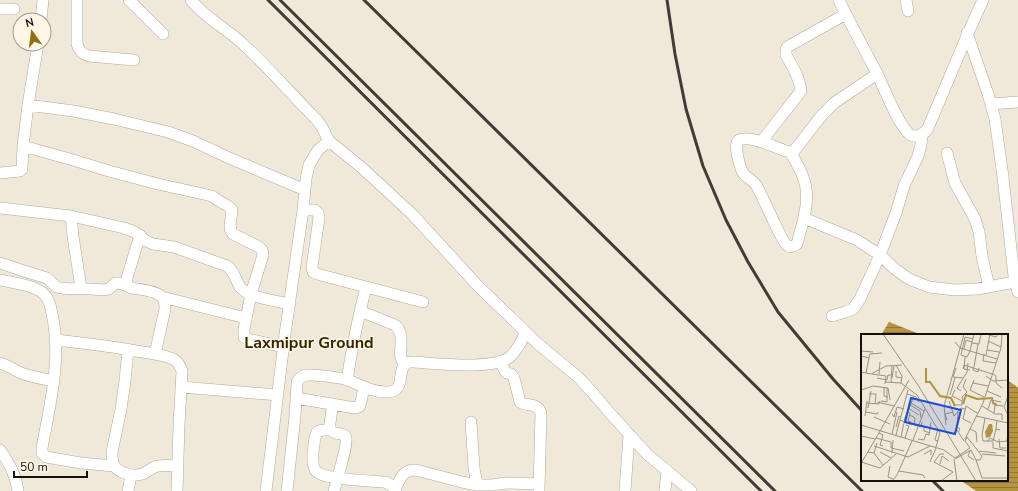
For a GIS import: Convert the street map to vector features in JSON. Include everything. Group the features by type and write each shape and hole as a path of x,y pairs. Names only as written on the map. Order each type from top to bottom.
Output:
{"street":[{"path":"42,12 43,0"},
{"path":"77,0 77,44 79,50 88,56 134,60"},
{"path":"129,0 163,34"},
{"path":"191,0 206,15 239,40 316,119 329,141 412,214 478,286 537,343 578,377 647,454 691,491"},
{"path":"839,0 878,74 902,125 910,134 916,136 922,135 927,130 947,86 967,33 983,0"},
{"path":"0,9 14,10"},
{"path":"761,142 801,91 801,85 786,55 787,47 846,14"},
{"path":"804,218 857,240 871,248 908,279 929,287 955,290 976,289 1016,281 995,119 967,33"},
{"path":"0,173 22,169 28,105 37,52"},
{"path":"790,152 804,178 807,190 807,202 804,218 797,244 793,247 787,245 781,236 756,184 742,172 736,143 739,140 746,138 786,152 794,151 822,115 834,103 878,74"},
{"path":"991,104 1018,102"},
{"path":"28,105 114,119 168,132 193,141 226,157 305,190"},
{"path":"832,316 853,309 860,299 880,255 896,213 904,186 918,156 922,135"},
{"path":"266,491 309,165 318,150 329,141"},
{"path":"23,146 158,184 212,196 228,206 232,210 230,225 231,232 259,247 262,250 263,255 251,294 244,329 244,337 284,348"},
{"path":"947,153 955,183 977,225 984,269 989,287"},
{"path":"0,208 71,216 124,228 140,235 146,242 174,247 217,262 233,271 237,282 242,289 261,298 290,304"},
{"path":"303,210 315,210 318,213 319,218 312,267 313,272 423,302"},
{"path":"71,216 72,236 81,288"},
{"path":"128,286 126,282 140,235"},
{"path":"0,259 0,283 35,288 45,295 50,304 53,316 56,340 56,362 42,453 46,457 57,459 114,466 131,475 146,473 160,465 177,466"},
{"path":"0,263 24,272 48,278 57,288 107,290 115,283 118,283 131,288 156,293 162,296 246,318"},
{"path":"347,380 352,347 366,287"},
{"path":"155,354 165,309 165,302 162,296"},
{"path":"360,311 399,328 402,340 401,359 406,364"},
{"path":"287,491 297,383 304,375 347,380 364,387 384,392 393,391 398,388 402,368 406,364 413,362 460,365 483,364 500,361 510,357 526,332"},
{"path":"56,340 128,349 155,354 178,362 182,371 177,491"},
{"path":"114,466 112,452 121,409 128,349"},
{"path":"334,491 337,478 344,450 346,440 343,434 332,432 331,430 320,430 317,432 313,464 316,471 323,476 337,478 385,482 396,490 405,472 416,470 477,485 505,483 539,488 541,413 539,408 536,406 520,402 514,378 504,371 500,361"},
{"path":"0,363 30,376 54,381"},
{"path":"181,387 278,394"},
{"path":"296,398 355,408 359,406 361,402 364,387"},
{"path":"331,430 330,425 333,404"},
{"path":"471,422 474,468 477,485"},
{"path":"625,491 630,435"},
{"path":"0,450 11,467 18,491"},
{"path":"665,491 667,470"},
{"path":"128,491 131,475"}],"shaded area":[{"path":"889,322 919,334 882,334"},
{"path":"1008,381 1018,388 1018,491 976,491 961,481 1008,481"}],"railway":[{"path":"268,0 761,491"},
{"path":"280,0 775,491"},
{"path":"364,0 862,491"},
{"path":"667,0 675,54 686,109 703,166 726,220 748,262 778,312 833,379 861,410"},
{"path":"933,481 943,491"}],"district":[{"name":"Laxmipur Ground","path":"309,342"}]}
